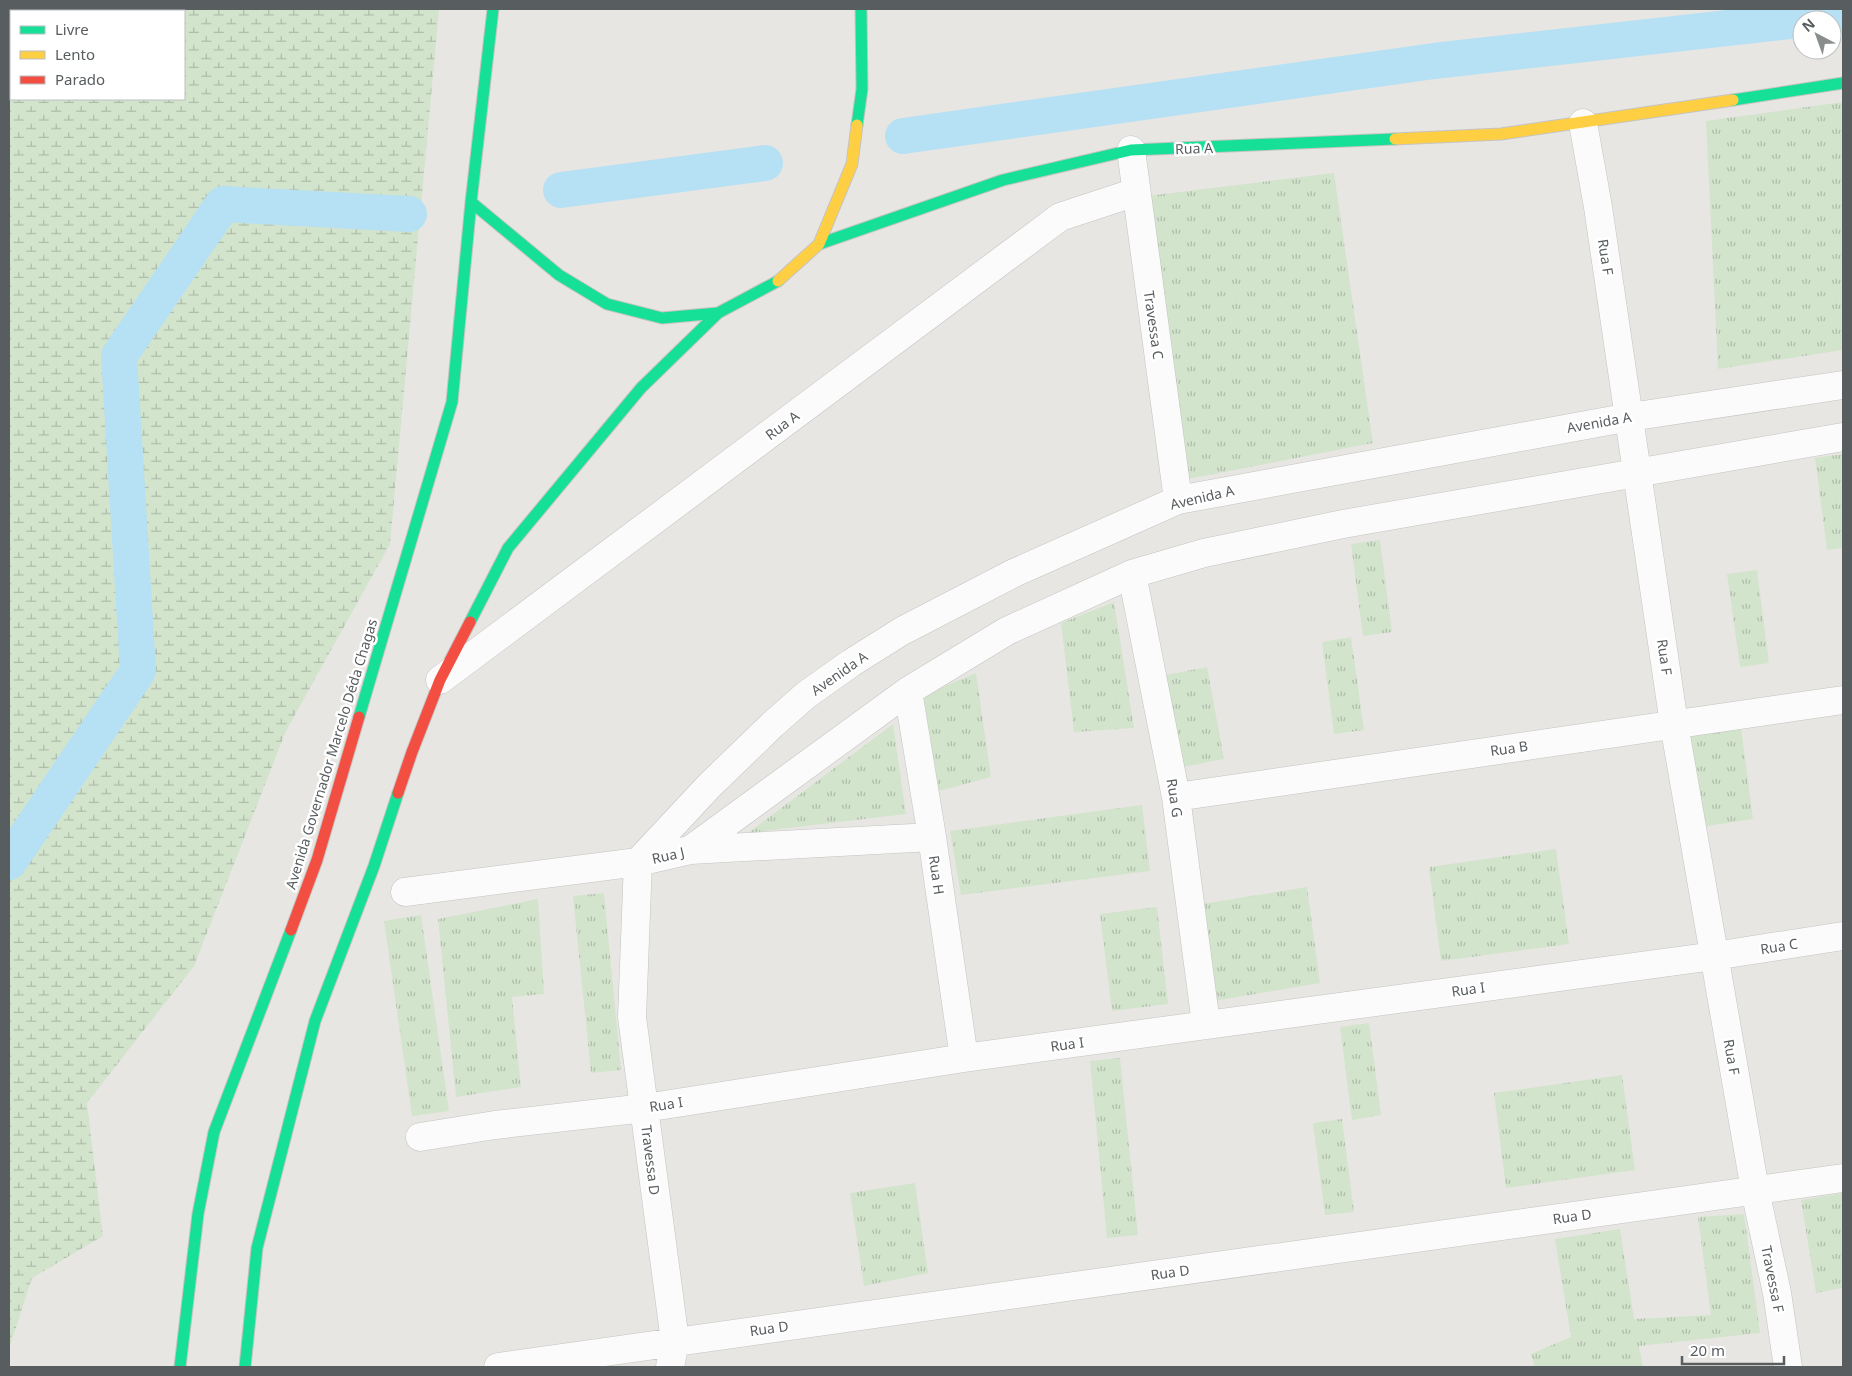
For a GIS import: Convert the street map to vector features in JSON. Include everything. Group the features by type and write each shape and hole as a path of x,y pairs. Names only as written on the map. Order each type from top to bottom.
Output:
{"main road":[{"name":"Avenida Governador Marcelo Déda Chagas","path":"180,1367 198,1214 214,1132 317,860 452,402 471,202 493,9"},
{"path":"246,1367 257,1248 315,1021 374,866 412,752 440,680 508,548 641,388 718,313 776,282 819,244 852,164 862,89 861,9"},
{"name":"Rua A","path":"819,244 1003,180 1131,150 1482,135 1582,123 1843,82"},
{"path":"471,202 559,275 607,304 662,318 718,313"}],"street":[{"name":"Rua F","path":"1582,123 1598,206 1674,724 1755,1190"},
{"name":"Travessa C","path":"1131,150 1178,500"},
{"name":"Rua A","path":"440,680 1060,217 1136,192"},
{"name":"Avenida A","path":"638,862 709,786 772,725 806,695 851,663 902,631 1014,573 1178,500 1630,416 1843,385"},
{"path":"690,850 908,692 1007,631 1132,574 1204,553 1343,524 1843,437"},
{"name":"Rua G","path":"1132,574 1176,797 1206,1024"},
{"name":"Rua H","path":"908,692 932,837 964,1058"},
{"name":"Rua B","path":"1176,797 1843,700"},
{"name":"Rua J","path":"405,892 638,862 690,850 932,837"},
{"name":"Travessa D","path":"638,862 632,1017 675,1341 670,1367"},
{"name":"Rua C","path":"1714,956 1843,936"},
{"name":"Rua I","path":"420,1137 495,1125 644,1108 964,1058 1206,1024 1714,956"},
{"name":"Rua D","path":"498,1367 1843,1178"},
{"name":"Travessa F","path":"1755,1190 1777,1292 1788,1367"}],"green space":[{"path":"9,9 439,9 390,544 286,731 194,966 87,1103 103,1236 32,1278 9,1349"},
{"path":"1843,102 1843,350 1718,369 1706,121"},
{"path":"1334,173 1373,443 1188,479 1147,196"},
{"path":"1843,454 1843,548 1827,550 1815,458"},
{"path":"1380,540 1392,632 1363,636 1351,544"},
{"path":"1757,570 1769,663 1740,667 1727,574"},
{"path":"1114,602 1134,728 1074,732 1061,623"},
{"path":"1351,637 1364,730 1334,734 1322,642"},
{"path":"1207,667 1224,759 1183,767 1166,675"},
{"path":"976,673 991,777 939,791 923,695"},
{"path":"893,724 906,814 748,833"},
{"path":"1741,727 1753,819 1701,827 1688,734"},
{"path":"1142,805 1150,871 961,895 950,831"},
{"path":"1556,849 1569,944 1441,961 1429,867"},
{"path":"1307,887 1320,983 1214,1001 1202,904"},
{"path":"604,893 621,1070 591,1073 573,896"},
{"path":"538,899 544,994 512,997 521,1087 456,1097 438,919"},
{"path":"1157,907 1168,1004 1112,1011 1100,914"},
{"path":"421,915 449,1111 412,1116 384,921"},
{"path":"1369,1023 1381,1115 1352,1120 1340,1027"},
{"path":"1120,1058 1138,1235 1107,1238 1090,1061"},
{"path":"1622,1075 1635,1170 1506,1188 1494,1093"},
{"path":"1342,1119 1354,1212 1325,1215 1313,1123"},
{"path":"915,1183 928,1273 864,1286 850,1193"},
{"path":"1843,1193 1843,1288 1816,1293 1801,1200"},
{"path":"1744,1214 1760,1333 1639,1346 1643,1367 1535,1367 1531,1354 1571,1337 1555,1239 1620,1229 1634,1319 1711,1315 1698,1217"}],"waterway":[{"path":"903,136 1434,61 1843,15"},
{"path":"561,190 765,163"},
{"path":"9,862 138,671 119,356 223,204 409,214"}],"traffic: fast":[{"path":"493,9 471,202 559,275 607,304 662,318 718,313 778,281"},
{"path":"857,125 862,89 861,9"},
{"path":"1733,100 1843,83"},
{"path":"819,244 1003,180 1131,150 1395,139"},
{"path":"359,717 452,402 471,202"},
{"path":"470,622 508,548 641,388 718,313"},
{"path":"245,1367 257,1248 315,1021 374,866 398,793"},
{"path":"180,1367 198,1214 214,1132 291,930"}],"traffic: slow":[{"path":"1395,139 1501,134 1733,100"},
{"path":"778,281 819,244 852,164 857,125"}],"traffic: jam":[{"path":"398,793 440,680 470,622"},
{"path":"291,930 317,860 359,717"}]}
